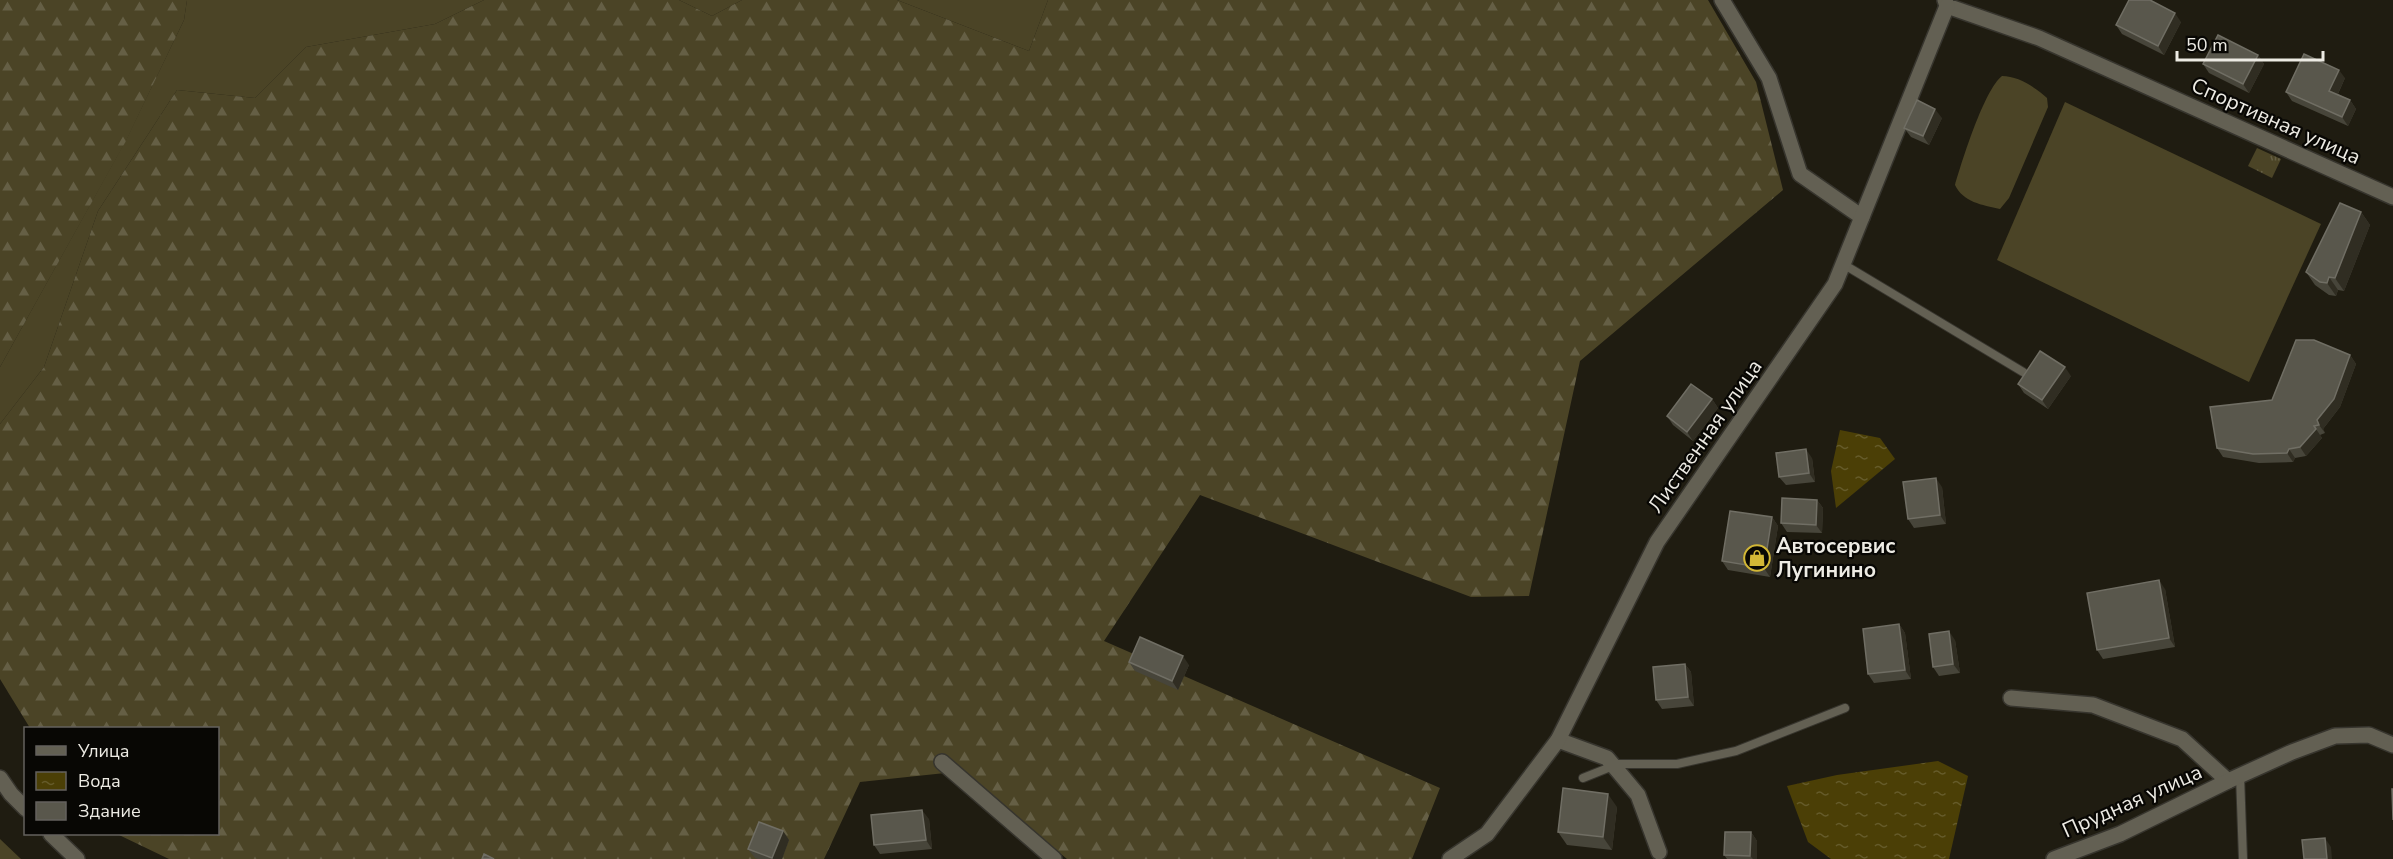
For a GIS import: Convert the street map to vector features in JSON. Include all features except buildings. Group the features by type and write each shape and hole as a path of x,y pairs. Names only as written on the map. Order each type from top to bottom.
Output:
{"street":[{"path":"1722,0 1769,78 1800,174 1862,218"},
{"name":"Лиственная улица","path":"1450,859 1487,834 1558,740 1657,542 1835,284 1848,242 1862,218 1946,3"},
{"name":"Спортивная улица","path":"1946,3 2039,38 2393,197"},
{"name":"Прудная улица","path":"2012,698 2094,705 2182,739 2234,778"},
{"name":"Прудная улица","path":"2054,859 2120,834 2234,778 2335,736 2369,735 2393,745"},
{"path":"1558,740 1607,758 1638,795 1659,852"},
{"path":"942,762 1054,859"},
{"path":"0,778 24,807"},
{"path":"52,835 77,859"}],"lane":[{"path":"1843,264 2023,372"},
{"path":"1583,778 1614,766 1677,764 1736,751 1845,708"},
{"path":"2234,778 2242,859"}],"green space":[{"path":"0,0 187,0 184,20 126,141 0,367"},
{"path":"187,0 484,0 435,24 306,47 255,98 177,90 98,211 44,367 0,424 0,367 126,140 184,20"},
{"path":"484,0 679,0 712,16 742,0 897,0 1029,51 1048,0 1708,0 1756,82 1783,190 1580,361 1529,596 1471,597 1200,495 1104,641 1440,788 1412,859 1067,859 964,771 860,782 824,859 169,859 119,835 219,835 219,727 29,727 0,679 0,424 44,367 98,211 177,90 255,98 306,47 435,24"},
{"path":"679,0 742,0 712,16"},
{"path":"897,0 1048,0 1029,51"},
{"path":"2002,76 2020,80 2032,86 2047,98 2048,107 2009,198 2000,209 1968,199 1958,191 1955,185 1981,110"},
{"path":"2065,102 2321,224 2249,382 1997,260"},
{"path":"2257,148 2281,159 2272,178 2248,166"},
{"path":"0,839 21,859 0,859"}],"water":[{"path":"1840,430 1880,438 1895,459 1836,508 1831,471"},
{"path":"1938,761 1968,776 1949,859 1831,859 1808,842 1787,786 1837,775"}],"place":[{"name":"Автосервис Лугинино","path":"1757,558"}]}
